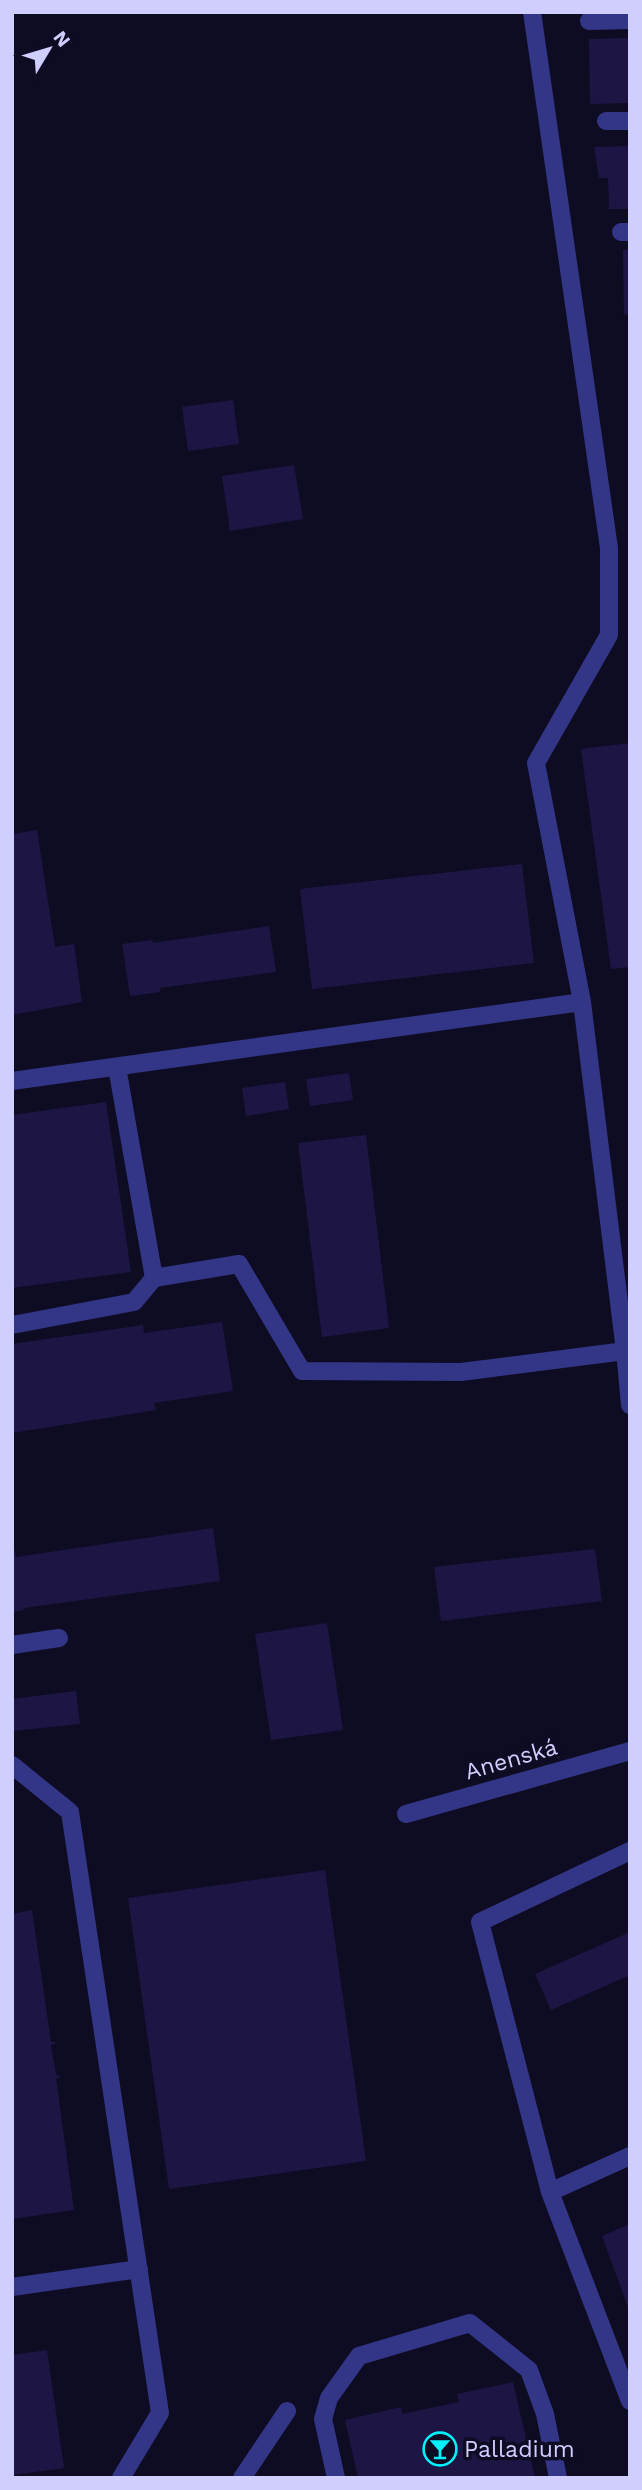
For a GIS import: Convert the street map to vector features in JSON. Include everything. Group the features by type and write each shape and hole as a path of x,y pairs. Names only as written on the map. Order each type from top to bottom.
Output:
{"street":[{"path":"532,12 609,548 609,635 536,763 582,1002 630,1405"},
{"path":"589,21 630,20"},
{"path":"606,121 630,121"},
{"path":"12,1081 582,1002"},
{"path":"117,1067 154,1278"},
{"path":"12,1325 134,1302 154,1278 239,1264 302,1371 461,1372 625,1351"},
{"path":"12,1645 59,1637"},
{"name":"Anenská","path":"406,1814 630,1751"},
{"path":"12,1765 70,1812 160,2413 121,2478"},
{"path":"630,1851 480,1922 550,2192 630,2400"},
{"path":"550,2192 630,2156"},
{"path":"12,2287 139,2269"},
{"path":"336,2478 323,2419 329,2398 359,2356 470,2323 529,2370 545,2414 558,2478"},
{"path":"242,2478 287,2411"}],"building":[{"path":"630,38 630,103 590,104 589,39"},
{"path":"630,146 630,209 609,209 608,178 599,178 594,147"},
{"path":"623,250 630,250 630,314 624,315"},
{"path":"233,400 239,444 188,451 182,407"},
{"path":"294,465 303,519 230,531 222,476"},
{"path":"630,743 630,967 611,969 581,749"},
{"path":"37,830 55,947 74,944 82,1002 12,1015 12,834"},
{"path":"522,864 534,963 312,989 300,889"},
{"path":"269,926 276,972 160,988 160,992 130,996 122,944 152,940 153,943"},
{"path":"349,1073 353,1100 310,1106 306,1079"},
{"path":"285,1082 289,1109 246,1116 242,1088"},
{"path":"106,1102 131,1272 12,1288 12,1115"},
{"path":"366,1135 389,1328 322,1337 298,1143"},
{"path":"222,1322 233,1391 154,1403 156,1410 12,1433 12,1344 143,1325 144,1333"},
{"path":"213,1528 220,1581 24,1608 12,1612 12,1538 16,1557"},
{"path":"595,1549 602,1601 441,1621 434,1567"},
{"path":"327,1623 343,1730 271,1740 255,1634"},
{"path":"76,1691 80,1724 13,1731 12,1699"},
{"path":"325,1870 366,2161 169,2189 128,1898"},
{"path":"32,1910 51,2042 55,2042 51,2045 56,2075 60,2078 56,2078 74,2210 12,2219 12,1914"},
{"path":"630,1932 630,1975 551,2010 535,1974"},
{"path":"630,2224 630,2310 629,2310 602,2236"},
{"path":"47,2350 64,2468 12,2475 12,2355"},
{"name":"Palladium","path":"513,2382 535,2478 358,2478 345,2420 401,2407 402,2414 459,2402 457,2394"}],"place":[{"name":"Palladium","path":"440,2449"}]}
